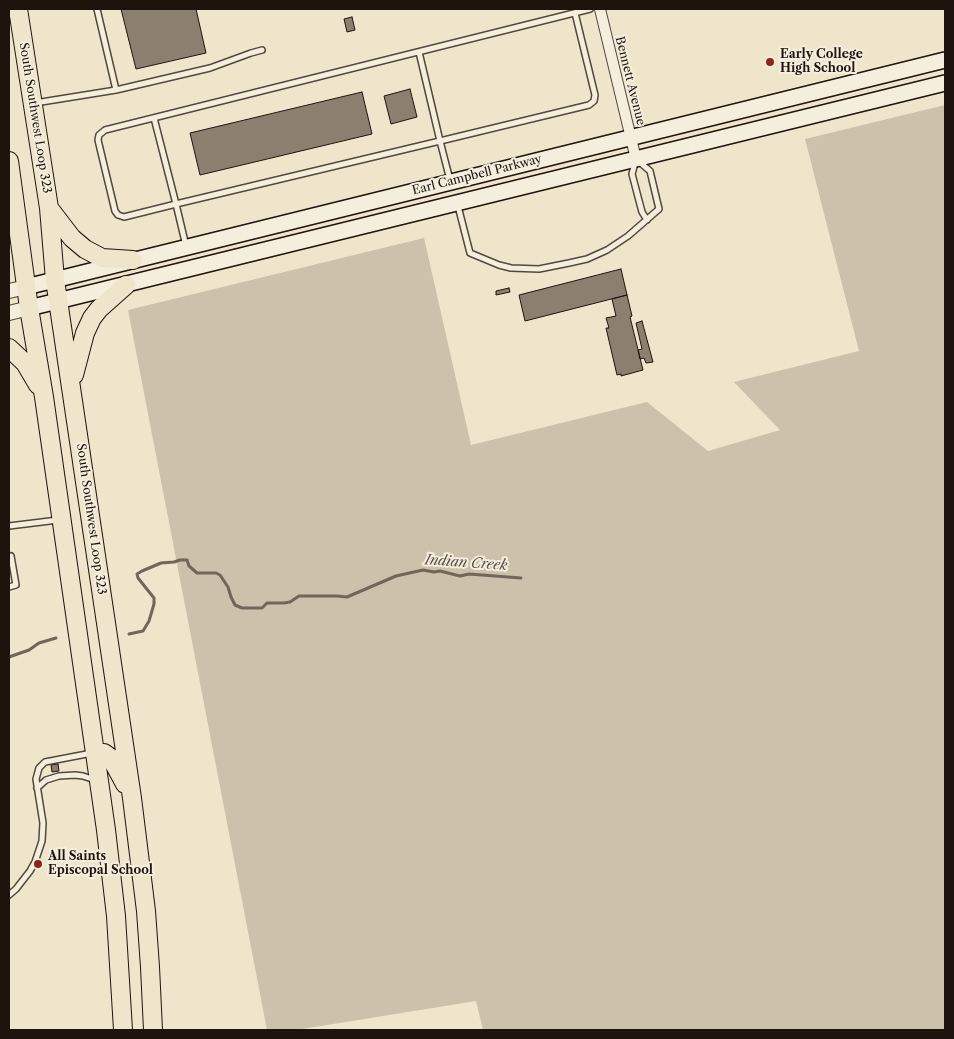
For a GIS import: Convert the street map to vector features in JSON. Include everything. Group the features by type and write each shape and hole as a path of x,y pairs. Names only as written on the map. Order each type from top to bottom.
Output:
{"highway":[{"name":"South Southwest Loop 323","path":"18,9 49,208 55,280 132,798 146,911 153,1030"},
{"path":"9,161 109,849 116,916 123,1030"},
{"path":"9,225 13,190"},
{"path":"49,208 72,238 85,249 102,258 133,260"},
{"path":"72,385 85,333 92,318 99,308 126,285"},
{"path":"9,348 25,363 44,398"},
{"path":"95,753 104,753 111,758 132,798"}],"main road":[{"name":"Earl Campbell Parkway","path":"26,287 945,60"},
{"name":"Earl Campbell Parkway","path":"29,308 945,83"}],"street":[{"name":"Bennett Avenue","path":"600,9 636,159"},
{"name":"Earl Campbell Parkway","path":"9,291 26,287"},
{"name":"Earl Campbell Parkway","path":"9,313 29,308"}],"lane":[{"path":"97,9 116,90"},
{"path":"575,13 595,95 594,101 589,105 124,217 118,215 115,211 98,140 99,134 105,130 590,9"},
{"path":"32,103 116,90 210,68 262,50"},
{"path":"419,52 450,182"},
{"path":"154,118 186,247"},
{"path":"457,203 470,252 511,268 539,269 587,259 607,250 628,236 659,209 650,170 636,159 632,174 646,220"},
{"path":"9,526 61,520"},
{"path":"9,557 11,556 16,585 9,587"},
{"path":"9,895 30,871 42,841 43,824 37,788 39,768 45,762 95,753"},
{"path":"37,788 50,778 67,775 83,776 99,782"}],"shaded area":[{"path":"945,105 945,1030 483,1030 476,1001 296,1030 267,1030 128,310 424,238 471,445 647,402 708,451 780,430 734,382 859,351 805,139"}],"building":[{"path":"121,9 196,9 206,53 136,69"},
{"path":"352,17 355,30 347,32 344,19"},
{"path":"410,89 417,117 391,124 384,96"},
{"path":"362,92 372,134 200,175 190,133"},
{"path":"621,269 627,295 525,321 519,295"},
{"path":"509,288 510,292 496,295 496,291"},
{"path":"627,295 632,316 630,317 643,370 621,376 621,374 617,375 606,328 609,328 606,318 616,316 612,299"},
{"path":"642,321 653,362 646,363 644,358 640,359 638,350 642,349 636,323"},
{"path":"58,764 59,771 52,772 51,765"}],"waterway":[{"name":"Indian Creek","path":"129,634 143,631 149,621 154,604 154,598 137,574 161,563 180,560 187,560 189,566 197,573 216,573 220,575 228,587 235,605 242,608 262,608 267,603 290,602 299,596 347,597 396,576 423,570 440,571 460,576 469,574 521,578"},
{"name":"Indian Creek","path":"9,657 29,650 39,643 56,638"}],"place":[{"name":"Early College High School","path":"770,62"},
{"name":"All Saints Episcopal School","path":"38,864"}]}
